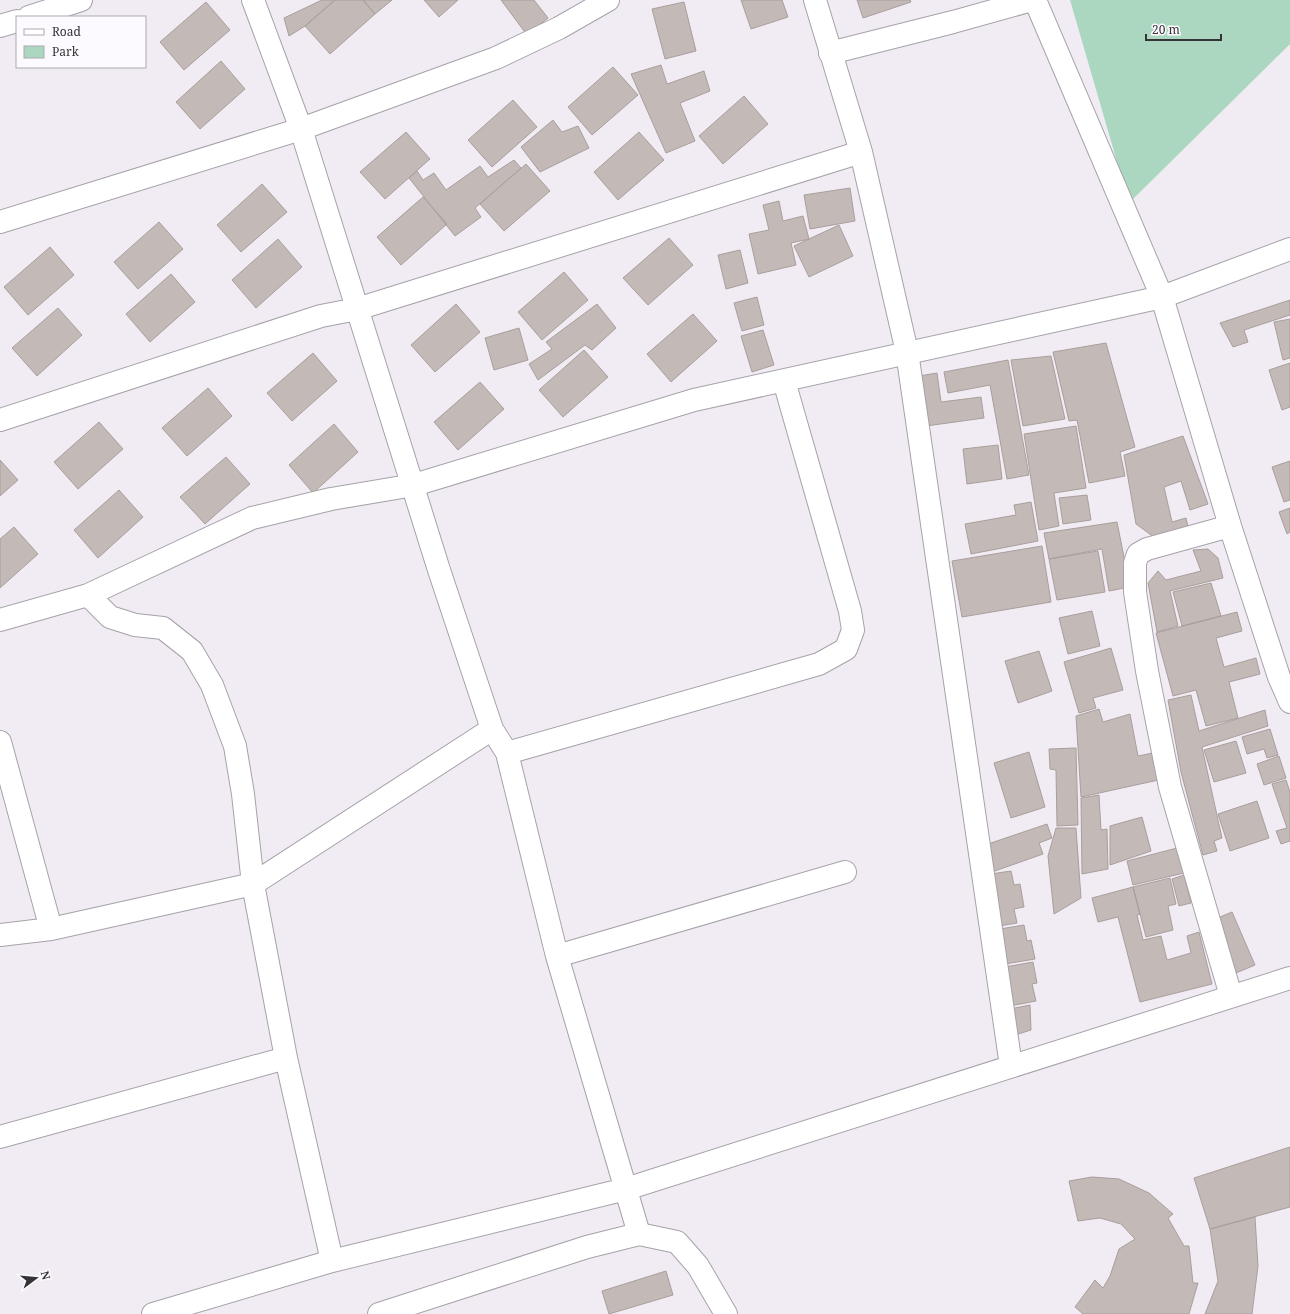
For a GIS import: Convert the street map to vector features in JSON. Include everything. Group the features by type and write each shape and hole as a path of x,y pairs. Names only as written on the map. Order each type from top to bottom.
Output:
{"street":[{"path":"28,16 81,0"},
{"path":"253,0 301,129 414,486 439,570 492,730 507,753 557,956 639,1234"},
{"path":"0,222 301,129 496,58 559,28 608,0"},
{"path":"815,0 861,152 907,352 1011,1066"},
{"path":"830,53 1033,0 1162,297 1230,526 1285,675 1290,702"},
{"path":"0,420 321,316 357,309 861,152"},
{"path":"0,620 88,595 252,518 331,499 414,486 694,400 1162,297 1290,249"},
{"path":"507,753 818,664 846,649 853,630 850,611 784,381"},
{"path":"1230,526 1147,549 1138,554 1135,563 1135,592 1147,671 1170,787 1231,996"},
{"path":"88,595 110,616 134,625 163,628 192,651 212,686 235,746 243,794 253,884 286,1058 332,1261"},
{"path":"0,935 51,929 253,884 492,730"},
{"path":"0,742 51,929"},
{"path":"557,956 845,872"},
{"path":"153,1314 332,1261 626,1189 1290,978"},
{"path":"0,1137 286,1058"},
{"path":"379,1314 587,1247 639,1234 676,1242 698,1266 723,1313"}],"green space":[{"path":"1070,0 1290,0 1290,44 1129,203"}],"building":[{"path":"322,0 335,0 305,26 289,36 284,18"},
{"path":"335,0 363,0 375,14 330,54 305,26"},
{"path":"363,0 392,0 375,14"},
{"path":"424,0 458,0 439,17"},
{"path":"501,0 534,0 548,18 527,35"},
{"path":"741,0 782,0 788,17 751,29"},
{"path":"857,0 910,0 911,2 863,18"},
{"path":"206,2 230,30 184,70 160,42"},
{"path":"684,2 696,51 665,59 652,9"},
{"path":"221,61 245,89 200,129 176,102"},
{"path":"661,65 667,84 704,71 710,91 680,103 695,141 666,153 631,74"},
{"path":"613,67 638,95 592,135 568,107"},
{"path":"744,96 768,124 723,164 699,136"},
{"path":"513,100 537,127 492,167 468,140"},
{"path":"553,120 562,132 578,126 589,148 540,172 521,147"},
{"path":"406,132 430,159 385,199 360,172"},
{"path":"639,132 664,160 618,200 594,172"},
{"path":"514,160 521,168 475,208 481,217 455,236 409,178 417,171 423,180 434,173 446,190 480,166 488,177"},
{"path":"526,164 550,191 504,231 480,204"},
{"path":"262,184 287,212 241,252 217,225"},
{"path":"850,188 855,221 810,229 804,195"},
{"path":"423,197 447,224 401,265 377,237"},
{"path":"779,201 783,221 803,216 809,239 791,243 796,265 758,274 749,234 769,230 763,205"},
{"path":"159,222 183,249 138,289 114,262"},
{"path":"839,225 853,256 809,277 794,246"},
{"path":"669,238 693,265 648,305 623,278"},
{"path":"278,239 302,267 256,308 232,280"},
{"path":"50,247 74,275 28,315 4,287"},
{"path":"740,250 748,283 726,289 718,255"},
{"path":"564,272 588,300 542,340 518,312"},
{"path":"171,274 195,302 150,342 126,314"},
{"path":"757,297 764,325 742,331 734,303"},
{"path":"1290,300 1290,315 1244,330 1248,342 1233,347 1220,323"},
{"path":"456,304 480,332 435,372 411,345"},
{"path":"597,304 616,328 592,350 585,345 538,380 529,364 552,349 546,342"},
{"path":"58,308 82,335 37,376 12,348"},
{"path":"693,314 717,341 671,382 647,354"},
{"path":"1290,319 1290,358 1283,360 1274,322"},
{"path":"519,328 528,360 494,370 485,338"},
{"path":"763,330 774,365 752,372 741,336"},
{"path":"1106,343 1135,447 1120,452 1125,476 1089,483 1077,420 1069,421 1053,352"},
{"path":"584,350 608,377 563,417 539,390"},
{"path":"313,353 337,381 292,421 267,393"},
{"path":"1051,356 1065,419 1023,426 1011,360"},
{"path":"1008,360 1029,475 1007,479 990,385 948,393 944,372"},
{"path":"1290,363 1290,407 1282,410 1269,370"},
{"path":"937,373 941,402 981,397 984,418 926,426 919,376"},
{"path":"480,382 504,409 458,450 434,422"},
{"path":"208,388 232,416 187,456 162,428"},
{"path":"99,422 123,449 78,489 54,462"},
{"path":"334,424 358,452 313,493 289,465"},
{"path":"1076,426 1086,488 1054,493 1059,526 1039,530 1024,434"},
{"path":"1183,436 1208,504 1190,510 1181,481 1164,487 1172,522 1186,518 1189,531 1158,540 1136,524 1124,455"},
{"path":"998,445 1002,479 967,484 963,449"},
{"path":"226,457 250,484 205,524 180,497"},
{"path":"0,460 18,480 0,496"},
{"path":"1290,461 1290,500 1284,502 1272,467"},
{"path":"119,490 143,517 98,558 74,530"},
{"path":"1087,495 1091,520 1063,524 1059,498"},
{"path":"1031,502 1038,541 971,554 965,524 1016,515 1014,505"},
{"path":"1290,508 1290,532 1287,534 1279,512"},
{"path":"1117,522 1130,587 1109,591 1102,549 1049,559 1044,533"},
{"path":"14,527 38,554 0,588 0,539"},
{"path":"1042,546 1051,602 962,617 952,561"},
{"path":"1208,549 1218,558 1223,578 1170,591 1178,626 1157,632 1148,583 1158,571 1166,580 1201,571 1193,550"},
{"path":"1098,551 1105,592 1057,600 1049,559"},
{"path":"1211,583 1221,616 1182,626 1173,592"},
{"path":"1092,611 1100,646 1068,654 1059,618"},
{"path":"1237,612 1242,631 1216,638 1224,667 1256,658 1260,674 1229,682 1238,718 1206,726 1196,690 1173,696 1156,633"},
{"path":"1111,648 1123,690 1093,698 1096,708 1079,713 1064,662"},
{"path":"1039,651 1052,691 1018,703 1005,661"},
{"path":"1191,695 1199,731 1265,710 1268,726 1202,747 1222,838 1214,841 1217,851 1203,855 1181,772 1168,700"},
{"path":"1099,709 1103,722 1130,714 1138,756 1158,752 1163,779 1081,797 1076,716"},
{"path":"1270,729 1278,755 1267,758 1264,749 1247,754 1242,737"},
{"path":"1236,741 1246,773 1214,782 1204,750"},
{"path":"1076,748 1078,825 1057,826 1056,770 1050,769 1049,749"},
{"path":"1029,752 1045,807 1011,818 994,763"},
{"path":"1279,756 1286,778 1264,785 1257,764"},
{"path":"1286,780 1290,792 1290,841 1281,844 1276,831 1287,828 1272,784"},
{"path":"1099,795 1101,830 1107,829 1108,869 1082,874 1081,798"},
{"path":"1257,801 1269,838 1230,851 1218,814"},
{"path":"1142,817 1151,851 1110,865 1110,826"},
{"path":"1047,824 1052,838 1039,843 1043,854 992,872 988,844"},
{"path":"1056,828 1076,828 1081,898 1054,914 1048,856"},
{"path":"1177,848 1184,873 1133,885 1127,861"},
{"path":"1011,871 1014,885 1020,884 1024,907 1014,909 1017,923 999,926 991,874"},
{"path":"1184,875 1191,903 1179,906 1172,879"},
{"path":"1170,878 1176,904 1168,906 1173,930 1146,937 1133,887"},
{"path":"1133,887 1140,914 1137,915 1143,940 1161,936 1167,960 1191,953 1187,936 1199,932 1212,984 1140,1002 1118,917 1098,922 1092,898"},
{"path":"1232,912 1255,965 1236,973 1213,920"},
{"path":"1024,925 1027,941 1031,940 1035,959 1005,964 1000,929"},
{"path":"1033,962 1037,983 1032,984 1036,1001 1010,1006 1005,967"},
{"path":"1030,1005 1031,1030 1012,1036 1010,1009"},
{"path":"1290,1147 1290,1207 1210,1229 1194,1178"},
{"path":"1092,1177 1119,1179 1149,1193 1173,1214 1168,1218 1184,1246 1189,1246 1193,1283 1198,1283 1189,1314 1083,1314 1075,1307 1095,1280 1103,1288 1110,1276 1119,1249 1135,1239 1121,1224 1100,1218 1078,1221 1069,1181"},
{"path":"1255,1217 1258,1266 1252,1314 1205,1314 1218,1281 1210,1229"},
{"path":"666,1271 673,1295 609,1314 602,1291"}]}
